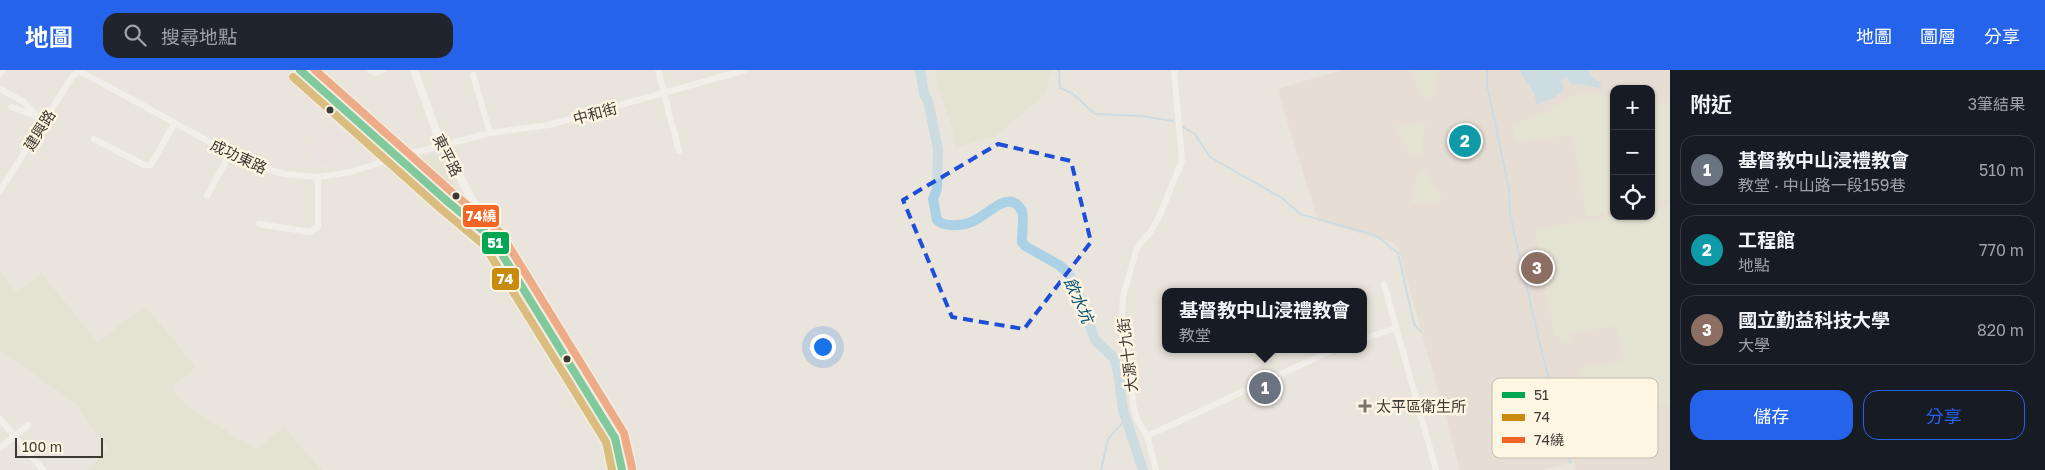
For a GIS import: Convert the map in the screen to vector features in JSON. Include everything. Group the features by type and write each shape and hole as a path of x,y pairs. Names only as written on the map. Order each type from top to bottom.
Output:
{"main road":[{"path":"300,70 397,158 492,238"},
{"name":"東平路","path":"492,238 615,438 622,470"}],"street":[{"path":"0,74 3,70"},
{"name":"成功東路","path":"79,70 230,154 250,164 278,173 318,177 351,172 443,147"},
{"name":"建興路","path":"0,191 72,77 79,70"},
{"path":"370,70 374,73 383,70"},
{"name":"東平路","path":"414,70 443,147 492,238"},
{"path":"658,70 680,151"},
{"name":"中和街","path":"443,147 490,133 549,125 745,70"},
{"name":"大源十九街","path":"1156,470 1147,436 1137,419 1133,405 1130,370 1122,330 1122,315 1123,296 1137,248 1152,231 1182,161 1174,70"},
{"path":"473,75 490,133"},
{"path":"0,89 24,102 43,124"},
{"path":"11,107 37,116"},
{"path":"94,139 144,165 151,165 174,124"},
{"path":"207,196 230,154"},
{"path":"259,224 310,232 318,227 318,177"},
{"path":"1384,284 1436,470"},
{"path":"1367,337 1397,328"},
{"path":"1147,436 1326,353"},
{"path":"0,419 43,470"},
{"path":"0,448 28,425"}],"highlighted area":[{"path":"998,144 1071,161 1091,242 1024,329 952,317 903,200"}],"shaded area":[{"path":"1341,70 1670,70 1670,470 1576,470 1574,462 1543,470 1460,470 1398,248 1393,243 1318,221 1277,89"},
{"path":"331,126 344,137 350,130 361,139 355,145 323,165 300,150"}],"green space":[{"path":"935,70 1053,70 1044,95 996,136 955,148 954,132 937,85"},
{"path":"1410,70 1437,70 1435,92 1431,97 1424,98"},
{"path":"1586,92 1610,98 1610,212 1587,217 1573,135 1516,142 1513,124 1543,114 1573,96"},
{"path":"1655,102 1660,102 1660,105 1670,103 1670,199 1655,202"},
{"path":"1425,121 1421,153 1412,154 1395,127"},
{"path":"434,154 440,157 467,205 466,209 410,161"},
{"path":"1423,170 1443,200 1433,203 1425,200 1412,204 1417,174"},
{"path":"1670,206 1670,404 1658,406 1658,378 1581,378 1579,368 1624,361 1617,325 1570,334 1571,342 1562,343 1560,335 1555,336 1536,230 1610,217 1610,220 1655,220 1655,208"},
{"path":"0,270 17,293 41,273 98,342 145,306 196,367 171,387 186,405 256,450 284,427 322,470 88,470 107,448 76,404 0,350"}],"water":[{"path":"1520,70 1588,70 1593,78 1601,83 1600,88 1579,84 1572,85 1566,78 1561,81 1564,91 1536,105 1534,95"}],"waterway":[{"name":"飲水坑","path":"920,70 938,149 937,189 933,199 937,220 947,225 965,224 974,221 1006,202 1012,202 1022,211 1022,242 1025,246 1059,265 1068,273 1077,289 1095,340 1114,358 1118,372 1123,410 1143,470"},
{"path":"1059,70 1060,88 1073,94 1095,114 1142,116 1173,121"},
{"path":"1487,70 1487,85 1509,189 1510,215 1549,378"},
{"path":"1183,127 1195,134 1210,157 1282,198 1300,214 1375,235 1398,253 1414,324 1421,332"},
{"path":"1101,470 1108,439 1126,419"},
{"path":"1569,458 1570,463"}],"transit line":[{"name":"51","path":"300,70 448,202 492,238 615,438 622,470"},
{"name":"74繞","path":"315,70 454,194 500,232 624,433 632,468"},
{"name":"74","path":"293,77 484,245 606,442 612,470"}],"place":[{"name":"工程館","path":"1465,141"},
{"name":"國立勤益科技大學","path":"1537,268"},
{"name":"基督教中山浸禮教會","path":"1265,388"},
{"name":"太平區衛生所","path":"1365,406"}]}
